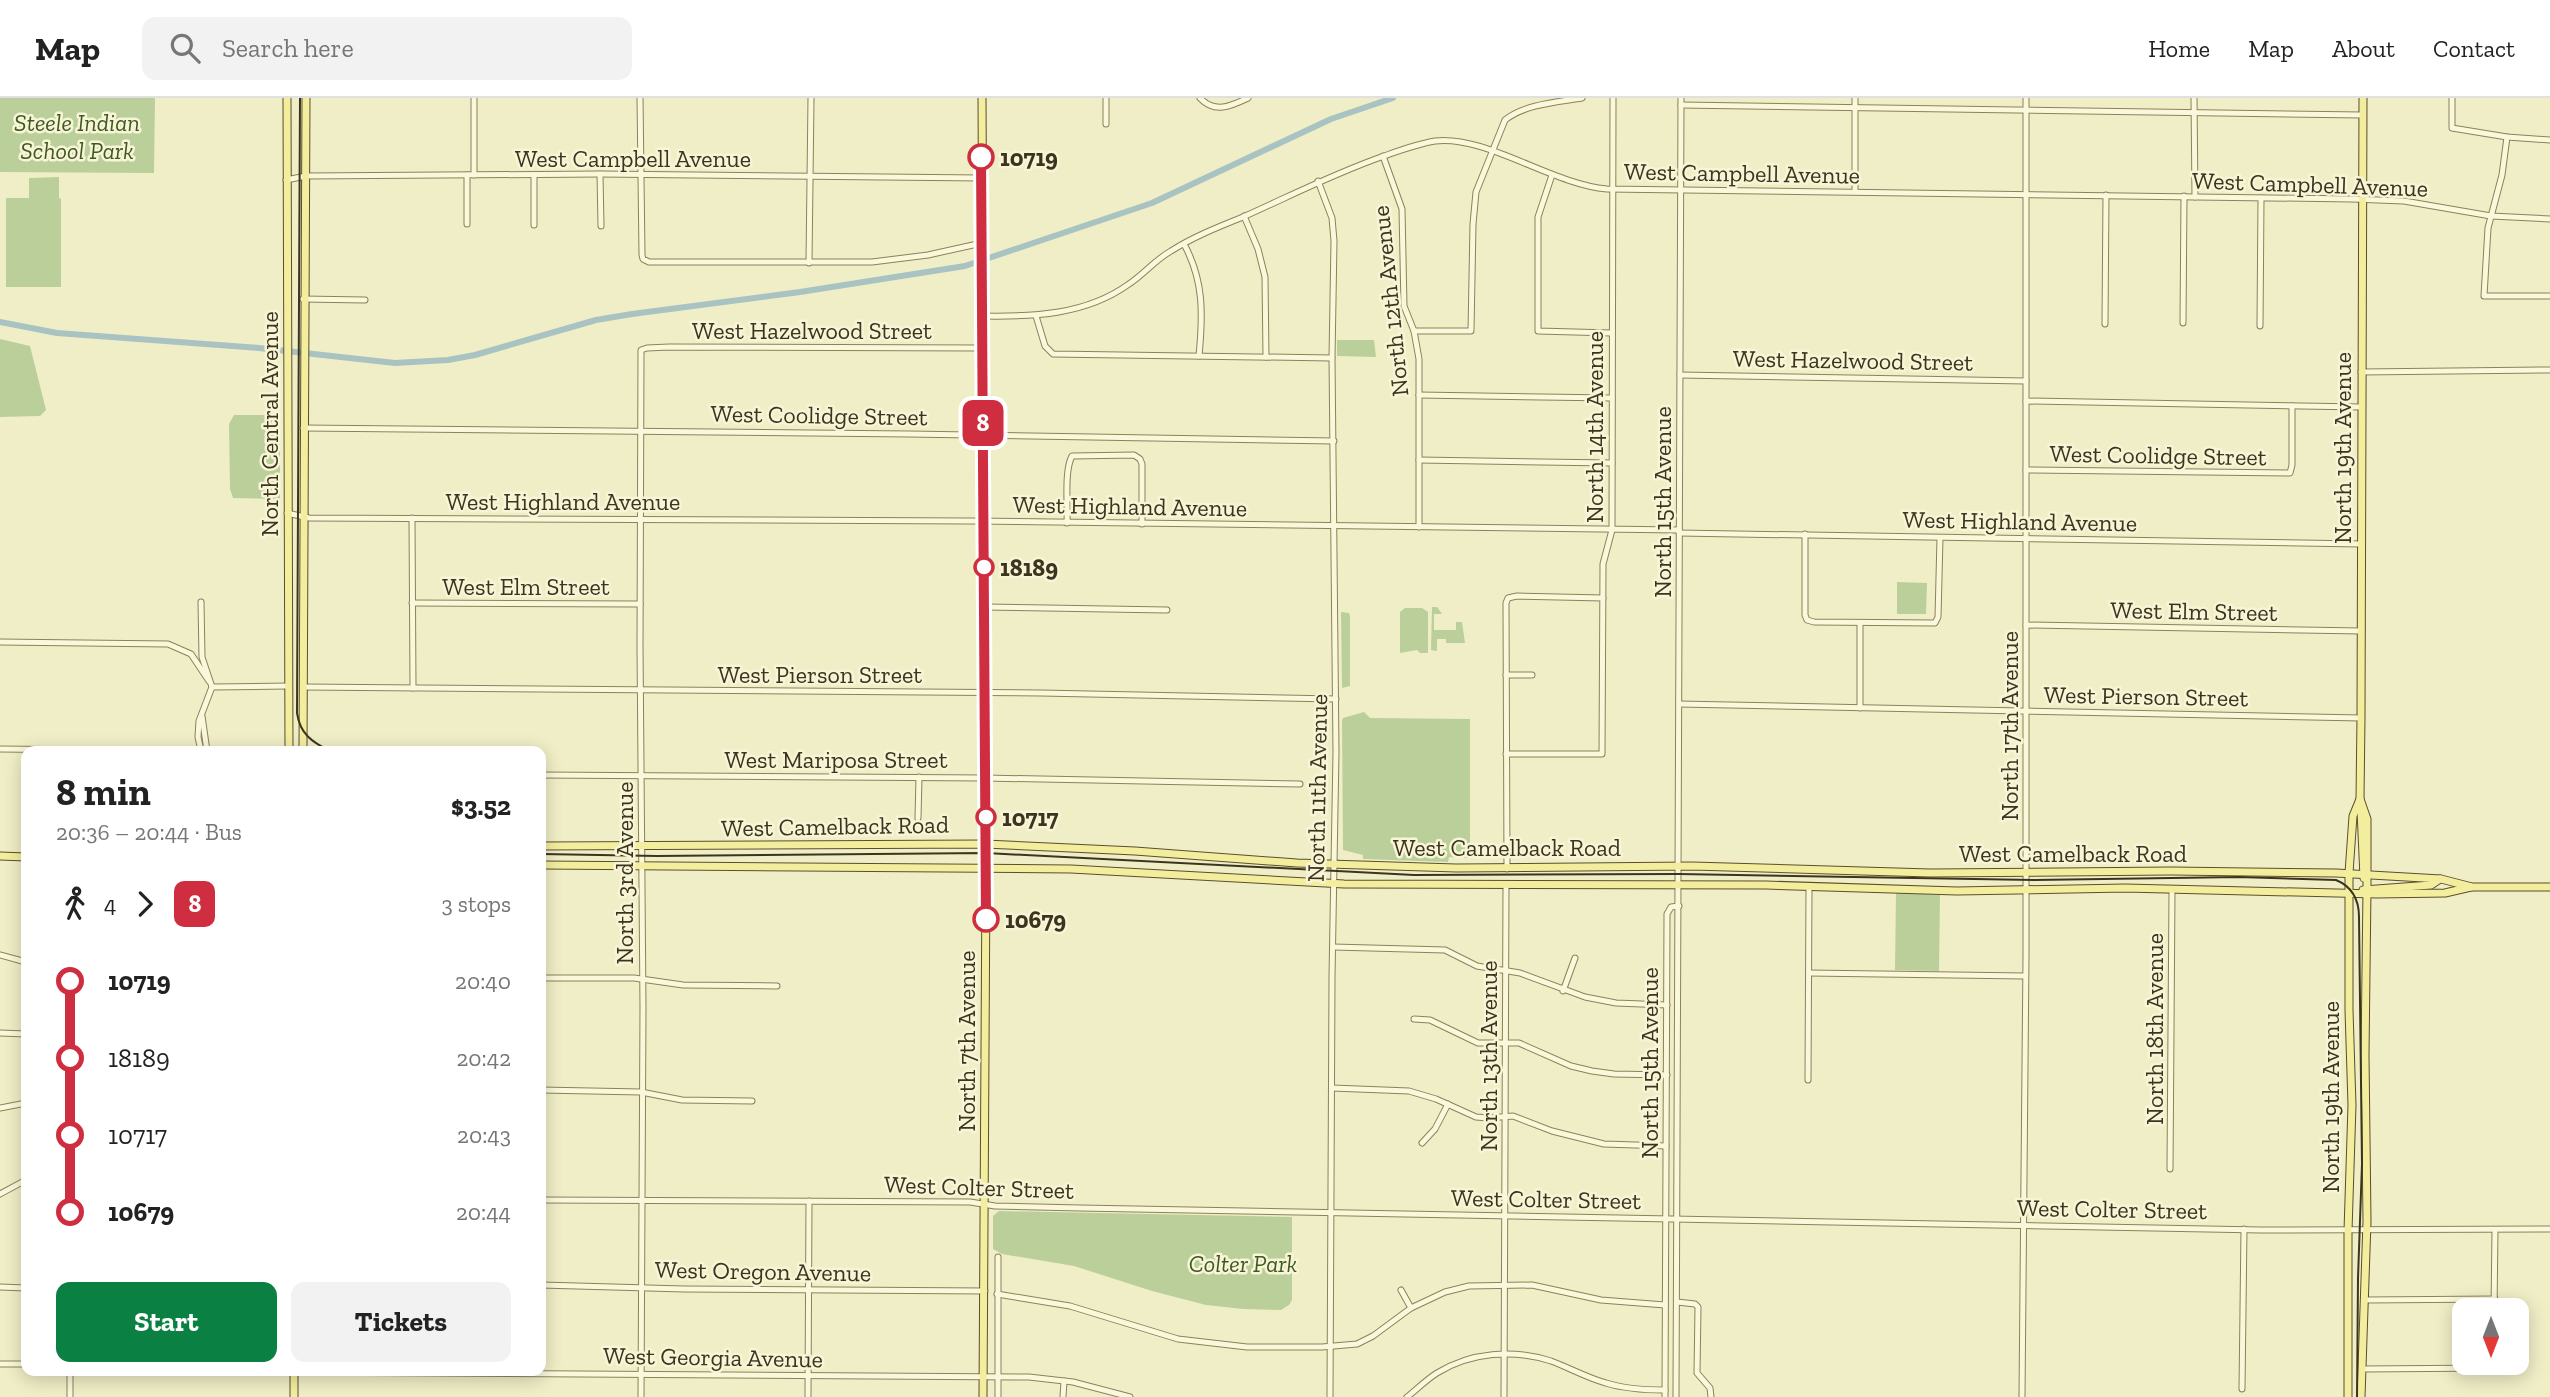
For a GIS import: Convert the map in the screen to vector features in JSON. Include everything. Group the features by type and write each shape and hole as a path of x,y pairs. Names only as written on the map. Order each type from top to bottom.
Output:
{"main road":[{"name":"North Central Avenue","path":"287,98 289,746"},
{"name":"North Central Avenue","path":"303,746 306,98"},
{"name":"North 7th Avenue","path":"982,98 986,868 983,1397"},
{"name":"North 19th Avenue","path":"2348,1397 2348,1231 2352,1105 2350,905 2353,894 2349,873 2354,816 2360,799 2362,631 2362,98"},
{"name":"North 19th Avenue","path":"2360,799 2367,820 2367,1141 2361,1397"},
{"name":"West Camelback Road","path":"546,846 985,844 1335,865 1507,869 1679,866 1917,873 2349,873 2441,879 2472,887"},
{"path":"0,856 21,857"},
{"name":"West Camelback Road","path":"546,865 986,868 1143,872 1334,884 1810,886 2026,891 2125,888 2353,894 2367,891 2377,894 2445,893 2472,887 2550,887"},
{"path":"2367,891 2431,885 2441,879"},
{"path":"294,1376 294,1397"}],"street":[{"path":"467,224 474,98"},
{"path":"640,98 643,259 649,262 809,263 895,260 982,243"},
{"path":"809,263 811,98"},
{"path":"1106,98 1106,124"},
{"path":"1200,98 1206,104 1218,108 1231,106 1248,98"},
{"path":"1414,331 1471,331 1476,192 1499,129 1505,120 1513,113 1582,98"},
{"name":"North 14th Avenue","path":"1506,754 1602,754 1603,564 1612,530 1613,98"},
{"path":"1854,98 1855,191"},
{"name":"North 17th Avenue","path":"2022,1397 2026,891 2026,98"},
{"path":"2194,98 2195,197"},
{"path":"2452,98 2452,128 2507,137 2550,140"},
{"path":"1681,101 1854,108 2362,115"},
{"name":"North 15th Avenue","path":"1676,1397 1681,101"},
{"path":"2507,137 2502,175 2491,216 2484,296 2550,296"},
{"name":"West Campbell Avenue","path":"982,316 1061,313 1109,296 1130,284 1168,252 1318,181 1423,143 1443,141 1470,144 1552,175 1587,186 1613,189 2362,200 2414,202 2491,216 2550,219"},
{"name":"North 12th Avenue","path":"1383,156 1402,209 1404,306 1414,331 1419,359 1419,527"},
{"name":"West Campbell Avenue","path":"286,180 306,176 600,174 981,178"},
{"path":"600,174 601,226"},
{"path":"534,175 534,225"},
{"path":"1552,175 1538,217 1538,331 1611,333"},
{"name":"North 11th Avenue","path":"1318,181 1329,208 1333,229 1336,699 1330,1397"},
{"path":"2105,324 2106,195"},
{"path":"2183,323 2184,196"},
{"path":"2260,326 2261,198"},
{"path":"1244,216 1258,248 1265,277 1266,357"},
{"path":"1184,244 1194,265 1201,291 1199,356"},
{"path":"303,299 365,300"},
{"path":"1036,316 1045,346 1053,354 1332,358"},
{"name":"West Hazelwood Street","path":"641,350 669,347 982,348"},
{"name":"North 3rd Avenue","path":"641,350 641,1397"},
{"path":"2361,372 2550,370"},
{"name":"West Hazelwood Street","path":"1680,375 2026,381"},
{"path":"1419,395 1612,398"},
{"path":"2026,401 2361,407"},
{"name":"West Coolidge Street","path":"2026,470 2290,473 2292,406"},
{"name":"West Coolidge Street","path":"303,428 1334,441"},
{"path":"1067,523 1069,459 1076,455 1134,455 1142,464 1142,524"},
{"path":"1419,460 1612,463"},
{"name":"West Highland Avenue","path":"287,513 303,518 984,521 2361,544"},
{"path":"412,518 413,688"},
{"path":"1805,534 1807,620 1860,623 1935,623 1938,617 1940,538"},
{"path":"1507,869 1506,603 1508,598 1603,598"},
{"path":"200,746 198,730 211,684 201,654 201,602"},
{"name":"West Elm Street","path":"412,603 640,604"},
{"path":"984,607 1167,610"},
{"path":"1860,623 1860,708"},
{"name":"West Elm Street","path":"2026,625 2362,631"},
{"path":"0,642 174,645 191,654 211,684"},
{"path":"1506,675 1532,675"},
{"path":"211,684 288,686"},
{"name":"West Pierson Street","path":"303,687 1336,699"},
{"name":"West Pierson Street","path":"1679,704 2361,718"},
{"path":"202,713 205,746"},
{"path":"0,749 21,749"},
{"name":"West Mariposa Street","path":"546,775 919,777 1300,784"},
{"path":"918,818 919,777"},
{"name":"North 13th Avenue","path":"1504,1397 1506,884"},
{"path":"1808,1080 1810,886"},
{"name":"North 18th Avenue","path":"2170,1168 2172,890"},
{"name":"North 15th Avenue","path":"1665,1394 1668,909 1679,906"},
{"path":"1333,947 1439,949 1452,952 1485,969 1520,973 1563,991 1604,1001 1667,1004"},
{"path":"0,955 21,961"},
{"path":"1563,991 1575,958"},
{"path":"1667,967 1679,967"},
{"path":"1809,973 2025,976"},
{"path":"546,978 643,979 683,985 777,986"},
{"path":"1415,1019 1430,1020 1478,1042 1519,1043 1571,1066 1592,1071 1667,1075"},
{"path":"0,1033 21,1034"},
{"path":"1332,1088 1409,1091 1476,1116 1513,1116 1552,1131 1604,1144 1666,1146"},
{"path":"546,1090 641,1092 682,1101 752,1101"},
{"path":"0,1108 21,1104"},
{"path":"1422,1143 1435,1129 1448,1104"},
{"path":"0,1194 21,1186"},
{"name":"West Colter Street","path":"546,1200 985,1204 1080,1208 2348,1231 2550,1229"},
{"path":"808,1397 809,1201"},
{"path":"2242,1389 2244,1229"},
{"path":"2494,1298 2495,1230"},
{"path":"998,1257 998,1397"},
{"name":"West Oregon Avenue","path":"546,1285 985,1290"},
{"path":"998,1294 1070,1306 1158,1334 1211,1345 1247,1347 1349,1346 1367,1339 1411,1308 1445,1292 1469,1286 1532,1285 1610,1301 1665,1305"},
{"path":"0,1287 21,1288"},
{"path":"1401,1290 1411,1308"},
{"path":"2365,1300 2452,1299"},
{"path":"1677,1302 1695,1304 1698,1307 1697,1373 1710,1388 1712,1397"},
{"path":"1407,1397 1436,1374 1454,1364 1483,1355 1503,1354 1549,1361 1605,1383 1665,1394"},
{"path":"0,1364 21,1364"},
{"path":"2362,1369 2452,1367"},
{"name":"West Georgia Avenue","path":"546,1373 983,1376 1064,1381 1130,1397"},
{"path":"70,1397 71,1376"},
{"path":"1063,1397 1064,1381"}],"green space":[{"name":"Steele Indian School Park","path":"0,98 155,98 154,173 0,172"},
{"path":"59,177 61,287 6,287 6,198 29,198 29,178"},
{"path":"0,339 30,346 46,410 40,416 0,417"},
{"path":"1337,340 1374,340 1376,357 1337,356"},
{"path":"234,415 280,415 280,499 233,498 230,489 229,424"},
{"path":"1897,582 1927,583 1926,614 1897,614"},
{"path":"1432,607 1437,607 1442,614 1434,614 1434,630 1456,630 1456,622 1462,622 1465,643 1446,643 1446,639 1437,639 1437,651 1431,650"},
{"path":"1405,608 1422,608 1428,612 1428,653 1420,653 1417,650 1400,653 1400,612"},
{"path":"1341,612 1349,613 1350,616 1350,686 1342,688"},
{"path":"1364,712 1370,718 1470,719 1470,858 1449,857 1448,862 1363,859 1363,855 1343,850 1342,721 1343,718"},
{"path":"1896,892 1940,895 1939,971 1895,970"},
{"name":"Colter Park","path":"999,1211 1292,1217 1292,1300 1281,1310 1206,1305 1074,1266 1002,1254 993,1249 993,1216"}],"waterway":[{"path":"0,322 57,333 259,348 395,363 448,360 475,355 596,320 965,266 1152,203 1331,119 1393,98"}],"tram line":[{"path":"300,98 297,713 301,727 321,746"},
{"path":"546,854 657,856 986,853 1414,875 1679,874 2035,880 2239,877 2336,880 2347,886 2354,895 2359,917 2362,1164 2357,1397"}],"bus line":[{"name":"8","path":"981,157 986,919"}],"place":[{"name":"10719","path":"981,157"},
{"name":"18189","path":"984,567"},
{"name":"10717","path":"986,817"},
{"name":"10679","path":"986,919"}]}
